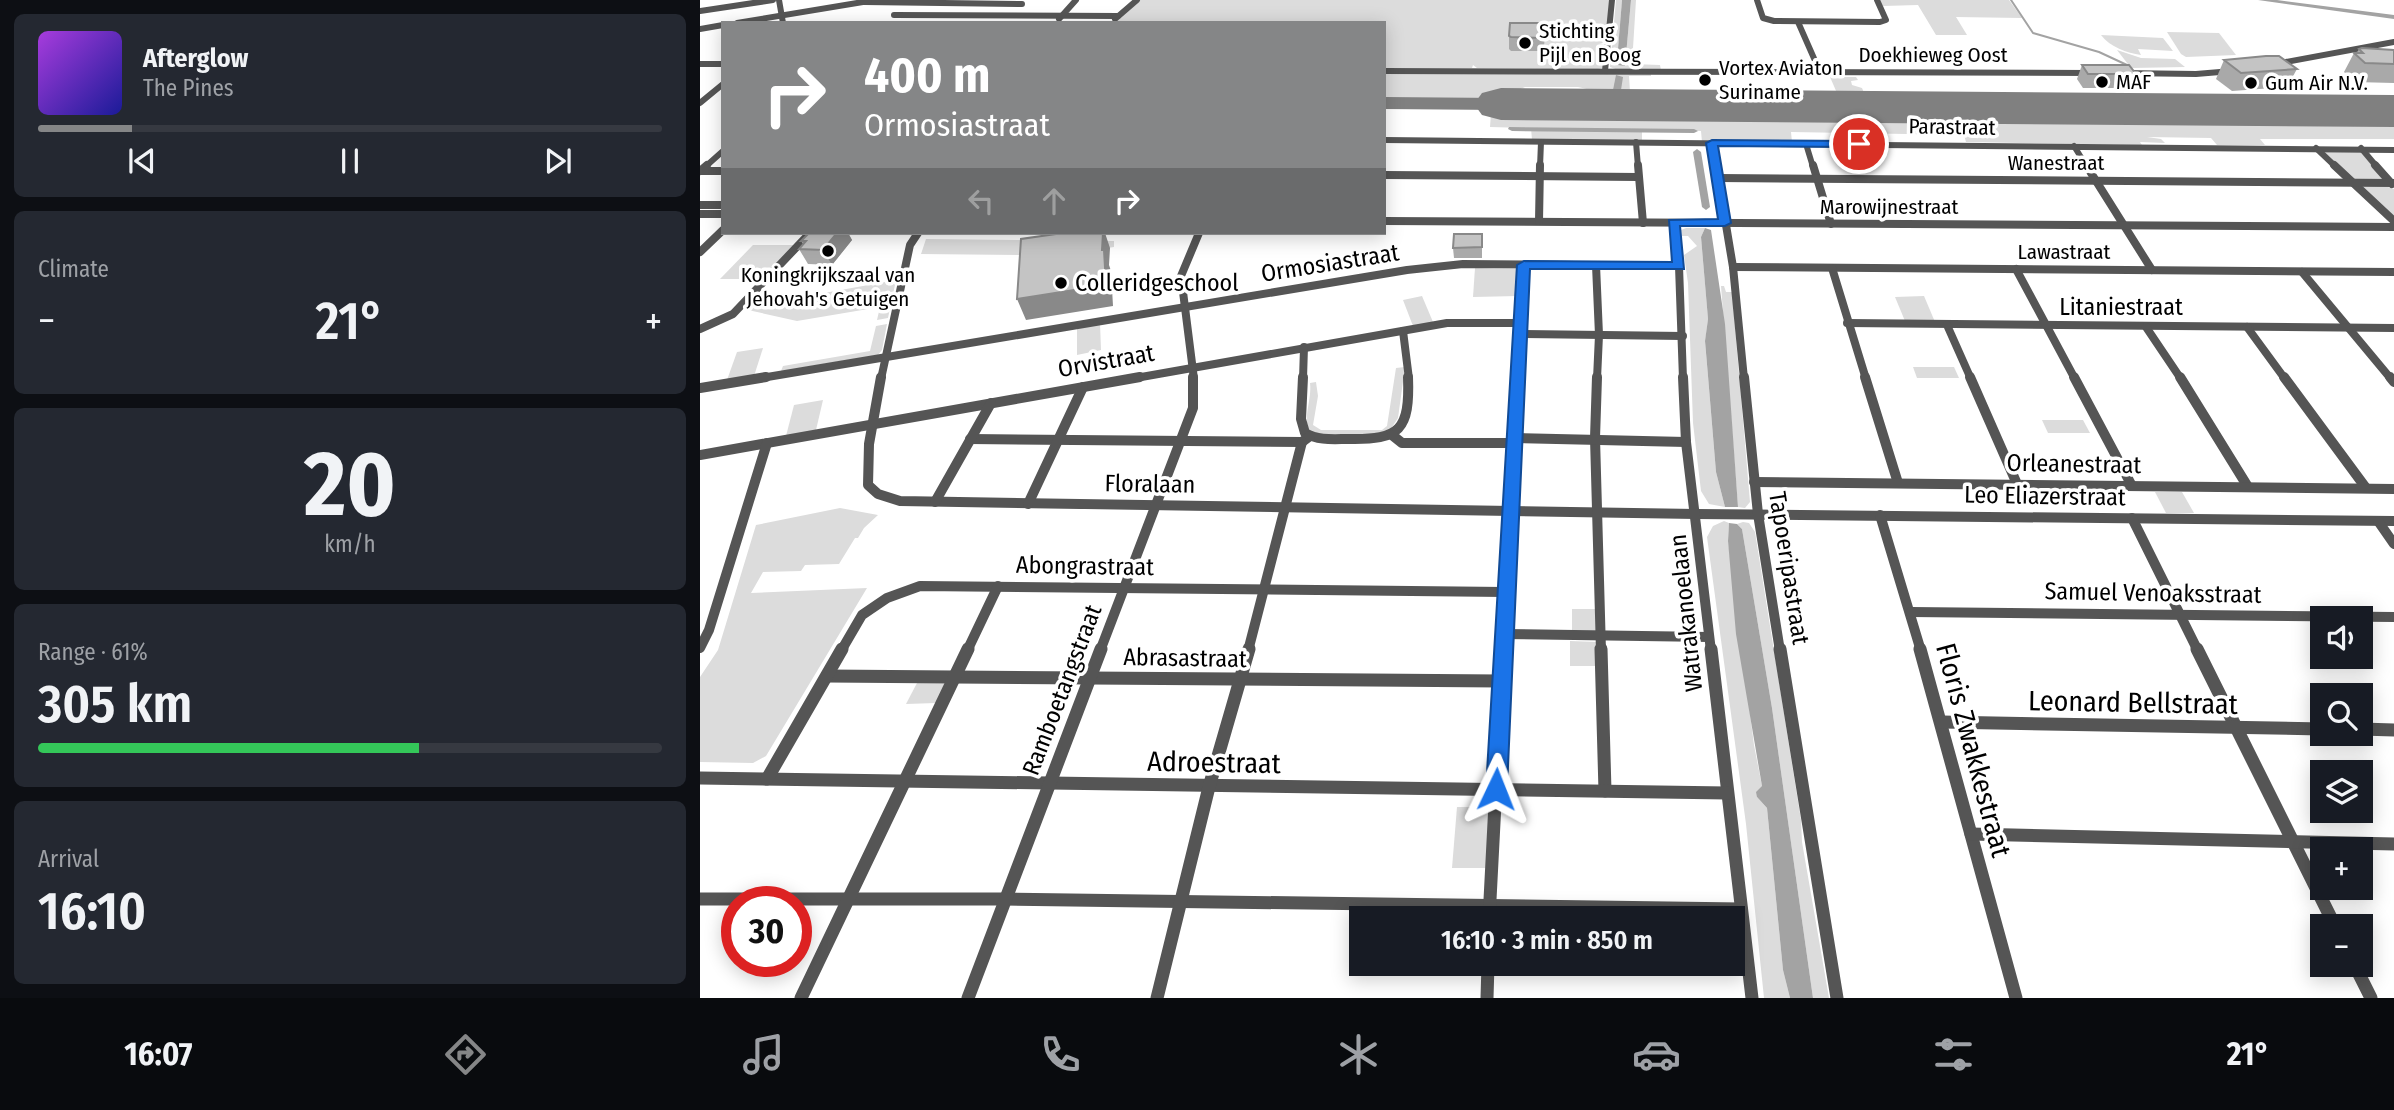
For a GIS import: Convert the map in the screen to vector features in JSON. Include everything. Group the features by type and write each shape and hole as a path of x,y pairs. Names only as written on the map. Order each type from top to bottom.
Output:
{"street":[{"path":"700,11 773,0"},
{"path":"779,0 782,19"},
{"path":"760,21 876,0"},
{"path":"1058,21 1076,0"},
{"path":"1113,21 1137,0"},
{"path":"1605,71 1612,0"},
{"path":"1757,0 1763,18 1798,22 1885,21 1877,0"},
{"path":"864,2 1023,2"},
{"path":"887,21 903,2"},
{"path":"1006,21 1023,2"},
{"path":"894,15 1118,16"},
{"path":"1798,22 1820,72"},
{"path":"700,30 721,25"},
{"path":"700,30 721,31"},
{"path":"2265,65 2394,42"},
{"path":"700,64 721,64"},
{"path":"2116,73 2196,74 2237,70"},
{"name":"Doekhieweg Oost","path":"1386,71 2103,73"},
{"path":"700,103 721,86"},
{"name":"Parastraat","path":"1386,140 2394,150"},
{"path":"1539,221 1541,142"},
{"path":"1636,142 1643,223"},
{"name":"Tapoeripastraat","path":"1712,143 1733,267 1758,514 1837,998"},
{"path":"1806,144 1831,224"},
{"path":"2074,146 2152,270"},
{"path":"2316,148 2394,221"},
{"path":"2361,148 2393,184"},
{"path":"700,171 721,153"},
{"path":"700,171 721,171"},
{"path":"1386,175 1638,177"},
{"name":"Wanestraat","path":"1718,178 2393,184"},
{"path":"700,205 721,205"},
{"path":"700,214 721,214"},
{"name":"Marowijnestraat","path":"1386,220 2394,227"},
{"name":"Watrakanoelaan","path":"1673,223 1679,266 1686,442 1741,906"},
{"path":"700,252 721,232"},
{"path":"700,329 733,314 808,235"},
{"name":"Floralaan","path":"917,235 910,245 886,357 865,476 868,486 884,497 900,501 1027,504 1696,514"},
{"name":"Ramboetangstraat","path":"968,998 1193,408 1195,390 1181,276 1198,235"},
{"name":"Ormosiastraat","path":"700,387 1407,270 1463,264 1679,266"},
{"path":"1489,906 1524,265"},
{"path":"1597,265 1599,335 1595,438 1605,791"},
{"name":"Lawastraat","path":"1733,267 2394,272"},
{"path":"1832,268 1898,484"},
{"path":"2016,269 2132,486"},
{"path":"2302,272 2394,382"},
{"name":"Orvistraat","path":"700,455 1447,323 1599,335 1683,336"},
{"name":"Litaniestraat","path":"1847,323 2394,328"},
{"path":"1947,325 2017,484"},
{"path":"2146,327 2208,419 2248,487"},
{"path":"2247,327 2366,488"},
{"path":"970,439 1179,443 1377,439 1399,430 1404,415 1410,367 1403,331"},
{"path":"1157,998 1209,787 1306,439 1301,419 1304,347"},
{"path":"1027,504 1083,387"},
{"path":"935,502 991,403"},
{"path":"1392,435 1402,443 1595,438 1686,442"},
{"path":"700,648 767,443"},
{"name":"Orleanestraat","path":"1754,482 2394,489"},
{"name":"Leo Eliazerstraat","path":"1696,514 2394,521"},
{"name":"Floris Zwakkestraat","path":"1880,515 1942,722 2016,998"},
{"path":"2132,518 2329,914"},
{"path":"2378,521 2394,544"},
{"name":"Abongrastraat","path":"767,779 862,615 887,597 920,586 1505,592"},
{"path":"801,998 998,586"},
{"name":"Samuel Venoaksstraat","path":"1911,612 2394,617"},
{"path":"1502,634 1709,637"},
{"name":"Abrasastraat","path":"827,676 1501,681"},
{"name":"Leonard Bellstraat","path":"1942,722 2310,729"},
{"path":"2373,729 2394,730"},
{"name":"Adroestraat","path":"700,778 1727,793"},
{"path":"1971,834 2394,844"},
{"path":"700,899 1004,899 1349,907"},
{"name":"Watrakanoelaan","path":"1745,941 1752,998"},
{"path":"1487,998 1488,976"},
{"path":"2360,977 2371,998"}],"shaded area":[{"path":"1140,0 1611,0 1606,42 1599,44 1606,45 1603,68 1598,69 1477,68 1473,65 1472,68 1386,68 1386,21 1116,21"},
{"path":"1616,0 1622,0 1617,61 1625,65 1631,0 1636,0 1632,64 1660,65 1661,70 1618,70 1610,67"},
{"path":"1622,0 1631,0 1625,66 1618,65 1617,61"},
{"path":"1880,0 2009,0 2022,18 1956,17 1967,35 1936,35 1918,5 1883,6"},
{"path":"2167,32 2219,33 2236,55 2186,57 2181,54"},
{"path":"2101,35 2163,38 2173,51 2138,49 2141,55 2136,54 2114,46"},
{"path":"2117,50 2141,58 2175,59 2185,67 2131,68"},
{"path":"1386,72 1651,73 1651,76 1629,76 1630,92 1696,92 1697,100 1631,99 1578,87 1525,87 1513,92 1508,99 1386,99"},
{"path":"1830,77 1856,77 1858,80 1851,81 1852,85 1862,88 1867,100 1840,100"},
{"path":"1491,113 2394,122 2394,139 2260,139 2265,145 2217,145 2211,138 2147,137 2161,139 2165,143 2140,142 2142,145 1966,142 1964,135 1791,132 1792,142 1702,142 1701,131 1642,130 1642,141 1532,140 1531,128 1490,127"},
{"path":"2360,151 2384,180 2353,179 2324,152"},
{"path":"2382,185 2394,189 2394,219 2363,190 2363,186"},
{"path":"1705,228 1701,237 1708,319 1705,342 1716,472 1725,507 1709,504 1701,491 1693,423 1688,283 1684,255 1697,246 1688,236 1682,236 1681,230"},
{"path":"1705,228 1711,230 1725,324 1738,507 1725,507 1716,472 1705,341 1708,319 1701,237"},
{"path":"926,239 1114,241 1114,247 1025,260 1024,255 921,254"},
{"path":"753,245 795,245 764,279 720,279"},
{"path":"1475,268 1516,269 1519,272 1518,296 1473,297"},
{"path":"896,280 888,318 877,320 880,307 797,321 748,310 759,299 802,297"},
{"path":"1721,286 1724,286 1726,292 1732,292 1750,502 1745,508 1738,507"},
{"path":"1422,296 1433,322 1413,326 1403,300"},
{"path":"1924,296 1935,322 1905,321 1895,297"},
{"path":"1100,323 1101,350 1077,355 1077,327"},
{"path":"887,324 882,350 878,355 781,371 783,366 870,351 876,326"},
{"path":"763,348 754,376 727,380 737,352"},
{"path":"1405,367 1398,418 1388,433 1328,436 1309,431 1307,419 1310,383 1316,382 1318,396 1313,425 1321,430 1382,430 1387,426 1396,368"},
{"path":"1913,367 1954,367 1959,378 1917,378"},
{"path":"823,400 816,430 786,436 794,405"},
{"path":"2042,420 2083,420 2090,433 2048,433"},
{"path":"2155,492 2182,492 2194,513 2166,513"},
{"path":"840,508 878,515 858,538 855,538 839,564 805,565 801,571 763,572 751,593 867,588 766,756 753,763 700,762 700,677 718,650 756,525"},
{"path":"1724,521 1729,523 1728,541 1754,745 1762,786 1757,797 1767,808 1783,970 1790,998 1764,998 1746,824 1707,537 1713,526"},
{"path":"1729,523 1737,524 1742,529 1772,708 1813,998 1790,998 1783,970 1767,808 1756,792 1762,786 1736,634 1728,541"},
{"path":"1749,523 1755,532 1801,820 1802,842 1829,998 1813,998 1772,708 1742,529 1737,524"},
{"path":"1572,609 1597,609 1598,631 1572,633"},
{"path":"1570,641 1598,642 1598,666 1570,666"},
{"path":"947,681 936,703 906,704 917,683"},
{"path":"1457,807 1490,807 1487,868 1452,868"}],"building":[{"path":"1510,23 1545,23 1544,38 1511,37"},
{"path":"2359,49 2394,50 2394,64 2365,63 2354,53 2363,53"},
{"path":"2279,56 2297,69 2241,73 2224,60"},
{"path":"2082,65 2129,65 2136,74 2088,74"},
{"path":"1454,234 1482,234 1482,247 1453,248"},
{"path":"807,235 835,235 823,250 799,249 806,241 801,241"},
{"path":"1049,235 1103,235 1106,285 1017,299 1021,239"}],"waterway":[{"path":"2011,0 2033,33 2099,52 2127,65"},
{"path":"2261,0 2394,17"},
{"path":"1617,90 1619,77"},
{"path":"1512,129 1694,131"},
{"path":"1697,152 1706,207"}],"taxiway":[{"path":"1386,103 1501,104"}],"runway":[{"path":"1501,104 2394,111"}],"place":[{"name":"Stichting Pijl en Boog","path":"1525,43"},
{"name":"Vortex Aviaton Suriname","path":"1705,80"},
{"name":"MAF","path":"2102,82"},
{"name":"Gum Air N.V.","path":"2251,83"},
{"name":"Koningkrijkszaal van Jehovah's Getuigen","path":"828,251"},
{"name":"Colleridgeschool","path":"1061,283"}],"route":[{"path":"1496,789 1502,634 1524,265 1679,266 1673,223 1725,223 1712,143 1859,144"}]}
